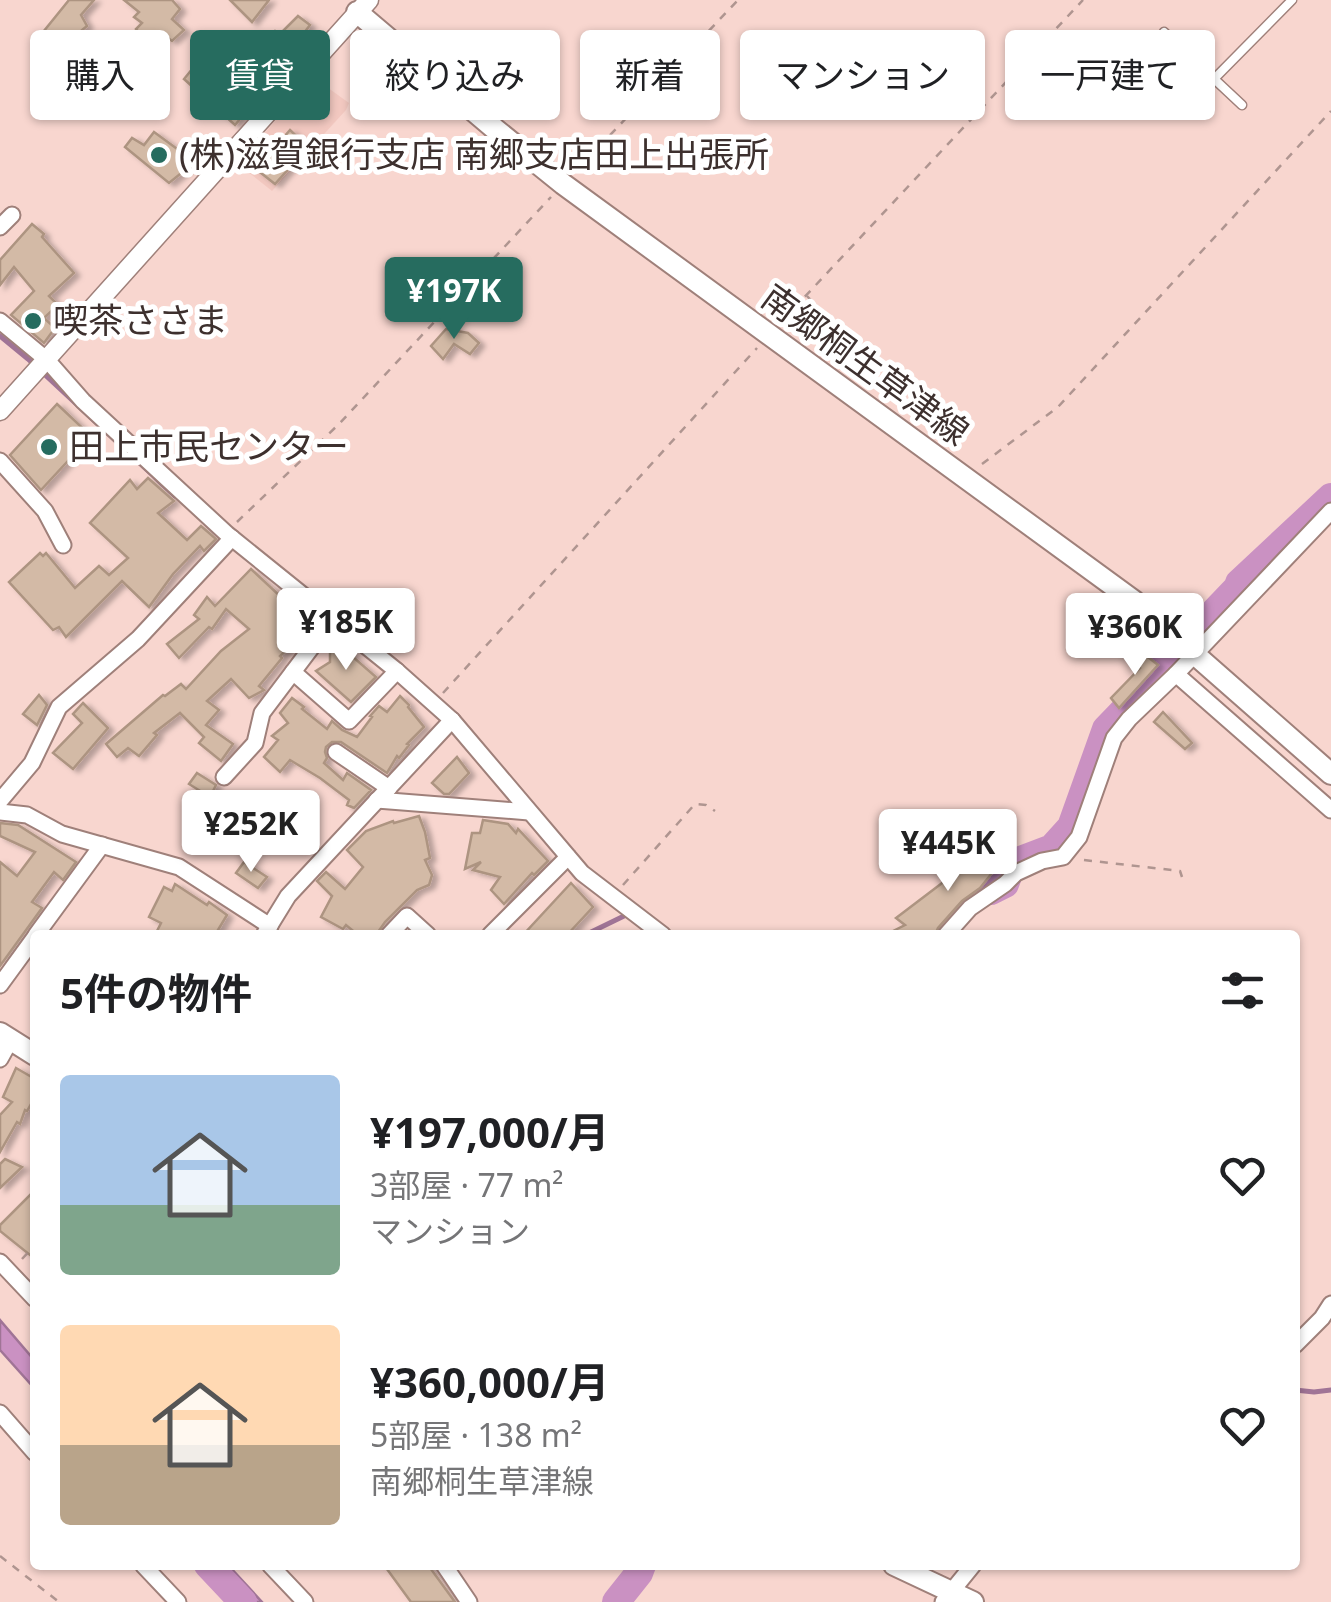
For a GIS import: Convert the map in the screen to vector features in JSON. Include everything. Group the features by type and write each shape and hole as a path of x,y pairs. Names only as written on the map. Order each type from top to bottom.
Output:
{"main road":[{"name":"南郷桐生草津線","path":"357,4 494,129 563,184 1134,602 1331,774"},
{"path":"3,1044 30,1053"},
{"path":"902,1570 947,1597 973,1602"}],"street":[{"path":"0,412 357,4"},
{"path":"0,227 12,214"},
{"path":"0,321 47,360 83,401 230,536 452,720 582,873 655,930"},
{"path":"0,461 46,511 63,545"},
{"path":"950,930 970,908 1016,873 1063,856 1079,838 1114,738 1331,511"},
{"path":"0,800 32,763 59,707 138,639 230,536"},
{"path":"224,776 255,743 262,713 333,620"},
{"path":"292,672 349,722 397,671"},
{"path":"1176,674 1331,810"},
{"path":"268,930 288,896 452,720"},
{"path":"336,752 383,794 529,812"},
{"path":"0,812 27,815 62,834 179,867 266,930"},
{"path":"40,930 102,845"},
{"path":"495,930 568,857"},
{"path":"394,930 407,916 422,930"},
{"path":"0,985 6,964 30,942"},
{"path":"5,1267 30,1294"},
{"path":"1300,1340 1331,1304"},
{"path":"0,1414 30,1447"},
{"path":"148,1570 178,1602"},
{"path":"275,1570 305,1602"},
{"path":"447,1570 469,1602"},
{"path":"947,1597 969,1570"}],"lane":[{"path":"1215,78 1292,0"},
{"path":"1215,82 1242,106"}],"path":[{"path":"230,536 738,0"},
{"path":"433,704 806,294 1083,0"},
{"path":"968,480 975,468 1058,408 1331,110"},
{"path":"806,294 941,436"},
{"path":"612,897 695,804 715,811"},
{"path":"1063,856 1180,871 1182,876"},
{"path":"5,1267 30,1250"},
{"path":"0,1556 59,1602"}],"shaded area":[{"path":"330,89 349,103 272,191 238,164 276,120 330,120"},
{"path":"0,1320 30,1355 30,1383 0,1350"},
{"path":"209,1570 233,1570 262,1602 249,1602"}],"building":[{"path":"69,0 94,0 81,15 87,26 82,30 45,30"},
{"path":"124,0 172,0 180,9 172,19 184,30 172,41 170,30 137,30 142,23 134,17 139,12"},
{"path":"230,0 269,0 252,22"},
{"path":"298,16 310,25 306,30 284,30"},
{"path":"290,130 308,147 275,184 256,169"},
{"name":"(株)滋賀銀行支店 南郷支店田上出張所","path":"154,132 195,162 169,183 125,147 132,138 144,145"},
{"path":"32,224 74,273 49,296 58,305 44,318 55,328 44,343 11,315 34,291 14,267 0,285 0,260"},
{"path":"446,329 468,333 479,343 470,354 454,344 443,359 431,346"},
{"name":"田上市民センター","path":"57,404 91,436 41,490 10,455"},
{"path":"148,478 174,501 158,513 187,540 201,526 216,539 204,551 200,546 149,607 122,581 66,637 59,627 53,630 9,582 40,553 46,553 75,588 99,566 109,575 128,558 90,523 130,480 137,489"},
{"path":"251,569 315,624 280,656 259,686 264,690 249,698 231,679 207,701 219,710 206,725 233,744 221,761 199,743 204,737 180,713 154,733 157,735 139,756 128,748 117,757 106,744 163,695 181,684 186,689 221,651 249,629 226,609 212,629 209,627 179,658 167,644 199,619 194,615 207,597 215,606"},
{"path":"337,643 376,677 351,702 316,671 330,662 330,652"},
{"path":"1139,650 1158,665 1119,708 1111,698 1140,668 1130,657"},
{"path":"39,695 47,705 37,725 23,714"},
{"path":"400,696 424,727 387,773 341,742 326,747 324,763 343,780 347,773 371,790 354,808 320,778 290,760 280,772 264,757 278,740 272,736 288,723 280,713 292,698 327,729 332,721 357,737 379,706 387,712"},
{"path":"83,703 108,728 73,769 53,753 82,723 73,714"},
{"path":"1163,712 1192,743 1185,749 1154,722"},
{"path":"457,757 469,773 449,794 444,794 432,783"},
{"path":"197,773 216,785 210,797 189,784"},
{"path":"419,816 430,858 425,860 432,875 429,885 417,890 379,930 352,930 346,925 343,929 321,917 332,896 317,881 326,872 345,889 363,867 347,850 366,831"},
{"path":"483,820 508,824 516,833 518,829 548,861 504,904 491,890 500,877 473,870 481,862 465,869 472,833 480,833"},
{"path":"0,823 18,825 76,862 63,880 54,872 32,902 42,908 0,966 0,862 17,876 35,852 0,836"},
{"path":"981,846 1000,863 937,930 895,930 905,925 896,918 950,877 945,871 964,849 969,854"},
{"path":"244,862 267,877 258,888 236,873"},
{"path":"571,883 593,907 572,930 528,930"},
{"path":"175,884 227,915 218,930 158,930 161,923 149,917 164,887 172,891"},
{"path":"16,1068 30,1076 30,1106 0,1152 0,1115 12,1102 3,1097"},
{"path":"5,1159 22,1167 0,1188 0,1164"},
{"path":"30,1195 30,1255 0,1231 0,1225"},
{"path":"388,1570 432,1570 455,1602 411,1602"}],"waterway":[{"path":"0,336 175,496"},
{"path":"991,891 1005,884 1013,863 1052,848 1071,827 1106,729 1132,698 1239,583 1331,497"},
{"path":"595,930 624,916"},
{"path":"1300,1391 1331,1390"},
{"path":"213,1570 243,1602"},
{"path":"616,1602 640,1570"}],"place":[{"name":"(株)滋賀銀行支店 南郷支店田上出張所","path":"159,155"},
{"name":"喫茶ささま","path":"33,321"},
{"name":"田上市民センター","path":"49,447"}]}
